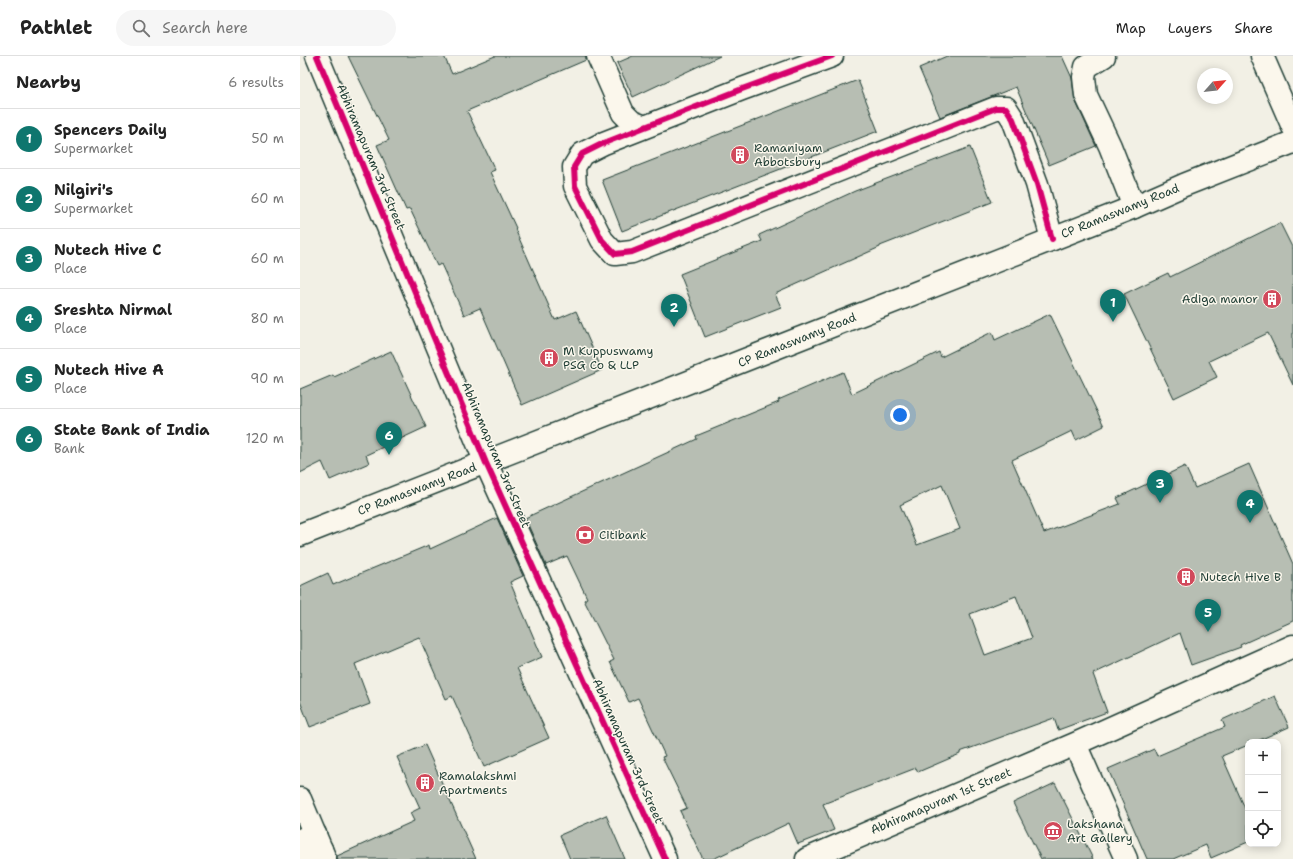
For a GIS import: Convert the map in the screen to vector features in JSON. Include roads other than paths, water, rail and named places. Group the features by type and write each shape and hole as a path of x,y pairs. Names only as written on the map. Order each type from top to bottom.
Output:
{"street":[{"name":"Abhiramapuram 3rd Street","path":"317,56 486,463 665,859"},
{"path":"598,56 623,113 632,122 646,127"},
{"path":"832,56 604,142 582,154 574,167 575,186 602,240 615,254 632,252 996,108 1006,108 1013,119 1037,184 1052,239"},
{"path":"1104,56 1086,67 1084,77 1086,95 1110,146 1134,207"},
{"path":"1262,56 1293,127"},
{"name":"CP Ramaswamy Road","path":"300,536 1134,207 1184,185 1293,142"},
{"name":"Abhiramapuram 1st Street","path":"807,859 1075,744 1293,646"},
{"path":"1075,744 1126,859"},
{"path":"300,799 315,845 300,858"}],"place":[{"name":"Ramaniyam Abbotsbury","path":"740,155"},
{"name":"Adiga manor","path":"1272,299"},
{"name":"Spencers Daily","path":"1113,322"},
{"name":"Nilgiri's","path":"674,327"},
{"name":"M Kuppuswamy PSG Co & LLP","path":"549,358"},
{"name":"State Bank of India","path":"389,455"},
{"name":"Nutech Hive C","path":"1160,503"},
{"name":"Sreshta Nirmal","path":"1250,523"},
{"name":"Citibank","path":"585,535"},
{"name":"Nutech Hive B","path":"1186,577"},
{"name":"Nutech Hive A","path":"1208,632"},
{"name":"Ramalakshmi Apartments","path":"425,783"},
{"name":"Lakshana Art Gallery","path":"1053,831"}]}
